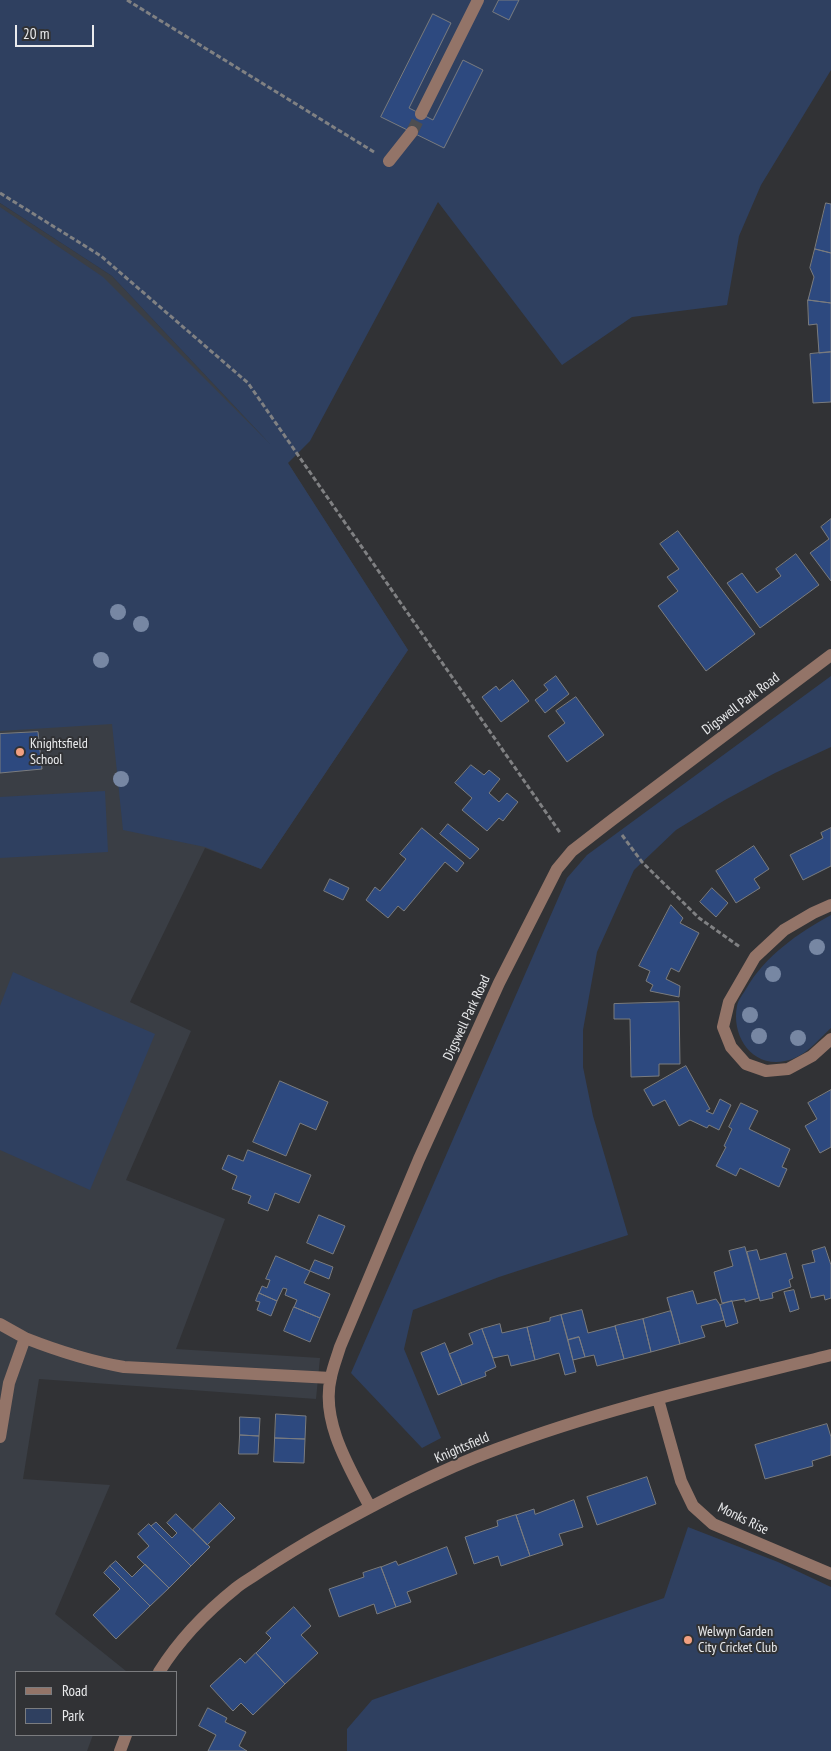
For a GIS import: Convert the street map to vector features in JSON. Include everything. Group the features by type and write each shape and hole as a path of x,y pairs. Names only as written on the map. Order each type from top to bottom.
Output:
{"street":[{"path":"421,114 478,0"},
{"path":"389,161 412,132"},
{"name":"Digswell Park Road","path":"370,1506 344,1458 336,1438 330,1400 330,1378 340,1348 419,1159 499,983 557,869 572,851 831,655"},
{"path":"831,905 784,930 755,957 730,1002 723,1027 731,1047 746,1064 766,1071 788,1069 812,1056 831,1039"},
{"path":"0,1324 25,1338 62,1353 96,1362 124,1366 330,1378"},
{"path":"0,1437 9,1383 25,1338"},
{"name":"Knightsfield","path":"160,1671 168,1658 198,1623 236,1587 370,1506 444,1471 496,1449 553,1430 658,1399 831,1355"},
{"name":"Monks Rise","path":"658,1399 681,1481 694,1506 713,1524 831,1574"},
{"path":"120,1751 126,1736"}],"path":[{"path":"127,0 389,161"},
{"path":"0,193 101,256 248,383 572,851"},
{"path":"612,820 642,862 700,918 755,957"}],"shaded area":[{"path":"0,203 112,276 288,463 408,650 261,869 205,848 130,1002 191,1031 126,1180 225,1219 176,1349 320,1358 316,1399 39,1379 23,1479 110,1485 55,1614 126,1671 15,1671 15,1736 93,1736 87,1751 0,1751"}],"green space":[{"path":"0,0 831,0 831,70 761,185 739,236 727,305 632,317 562,365 438,202 310,441 288,463 408,650 261,869 205,847 123,830 112,724 0,731 0,207 103,277 270,444 112,276 0,203"},
{"path":"831,676 831,747 775,773 725,800 676,830 634,870 597,952 583,1030 583,1067 593,1116 628,1235 499,1277 413,1310 404,1349 441,1438 422,1448 351,1373 567,878 587,855"},
{"path":"105,791 108,852 0,858 0,797"},
{"path":"831,915 831,1028 810,1048 792,1059 773,1062 763,1060 746,1047 741,1038 737,1028 736,1017 738,1002 754,977 783,946"},
{"path":"13,972 155,1034 90,1190 0,1150 0,1006"},
{"name":"Welwyn Garden City Cricket Club","path":"688,1527 778,1562 831,1587 831,1751 347,1751 347,1729 372,1700 664,1598"}],"building":[{"path":"499,0 519,0 509,20 493,12"},
{"path":"433,14 451,23 409,108 433,120 463,60 483,70 444,148 381,117"},
{"path":"826,203 831,204 831,253 815,249"},
{"path":"815,249 831,253 831,303 808,300 814,277 810,268"},
{"path":"808,300 831,303 831,352 819,353 817,324 809,325"},
{"path":"831,352 831,402 813,403 810,354"},
{"path":"831,519 831,581 810,553 829,539 821,527"},
{"path":"678,531 755,634 706,671 658,606 678,591 667,577 679,569 660,544"},
{"path":"796,554 819,585 760,628 727,583 742,573 757,593 781,576 776,569"},
{"path":"556,676 569,694 545,713 535,700 548,690 544,685"},
{"path":"513,680 529,701 501,722 482,697 496,686 499,690"},
{"path":"576,697 604,735 567,762 548,736 565,723 556,711"},
{"name":"Knightsfield School","path":"38,732 42,769 0,773 0,734"},
{"path":"471,765 484,775 489,770 500,779 489,793 499,802 507,793 518,802 503,821 499,818 487,831 462,810 472,798 455,783"},
{"path":"448,824 479,849 470,859 440,834"},
{"path":"422,828 464,863 457,872 445,862 404,911 398,906 388,918 366,900 375,887 380,891 406,859 400,854"},
{"path":"831,828 831,866 803,880 790,855 823,838 821,833"},
{"path":"754,846 769,869 754,879 760,888 736,903 716,871"},
{"path":"330,879 349,888 343,900 324,891"},
{"path":"712,888 728,903 716,917 700,902"},
{"path":"671,905 683,918 680,923 699,933 679,972 671,968 666,979 680,986 679,997 650,991 653,985 646,981 650,971 639,966"},
{"path":"679,1002 680,1064 659,1064 659,1076 631,1077 630,1019 614,1019 614,1004"},
{"path":"686,1066 710,1109 706,1111 713,1114 720,1099 731,1105 719,1130 709,1125 707,1128 690,1120 679,1126 665,1100 653,1106 644,1090"},
{"path":"280,1081 328,1102 316,1130 300,1123 286,1156 253,1142"},
{"path":"831,1090 831,1147 820,1153 805,1126 817,1119 808,1103"},
{"path":"741,1103 758,1111 749,1129 790,1149 782,1167 787,1169 779,1187 740,1168 736,1176 716,1166 726,1147 724,1146 732,1129 729,1127"},
{"path":"248,1150 311,1175 299,1203 275,1193 268,1211 248,1203 251,1196 232,1189 237,1176 222,1169 228,1155 243,1161"},
{"path":"319,1215 345,1226 333,1254 307,1243"},
{"path":"745,1247 759,1298 745,1302 745,1299 722,1303 714,1272 733,1266 729,1251"},
{"path":"825,1247 831,1265 831,1298 825,1300 824,1295 811,1298 802,1265 815,1262 812,1251"},
{"path":"757,1250 760,1260 786,1253 793,1278 789,1280 791,1287 772,1293 773,1298 760,1301 747,1252"},
{"path":"276,1256 310,1271 304,1283 330,1294 320,1318 294,1307 297,1300 285,1295 287,1289 283,1288 277,1301 259,1293 262,1286 267,1288 270,1280 266,1279"},
{"path":"315,1260 333,1267 329,1279 310,1271"},
{"path":"794,1290 799,1309 790,1312 784,1292"},
{"path":"693,1291 697,1304 716,1299 720,1305 724,1320 701,1326 705,1337 680,1344 667,1298"},
{"path":"259,1293 277,1301 271,1316 257,1310 260,1302 256,1301"},
{"path":"732,1301 738,1323 726,1327 720,1305"},
{"path":"294,1307 320,1318 310,1342 284,1331"},
{"path":"582,1310 588,1333 615,1326 624,1359 597,1366 594,1355 585,1357 579,1337 568,1340 561,1315"},
{"path":"671,1311 680,1344 651,1352 643,1319"},
{"path":"561,1315 576,1372 565,1375 559,1353 535,1360 527,1327 550,1321 550,1318"},
{"path":"643,1319 651,1352 624,1359 615,1326"},
{"path":"500,1324 502,1333 527,1327 535,1360 511,1366 508,1355 493,1358 482,1329"},
{"path":"482,1329 496,1367 485,1372 486,1376 462,1385 449,1354 473,1344 469,1334"},
{"path":"579,1337 585,1357 573,1360 568,1340"},
{"path":"445,1343 462,1385 438,1395 421,1353"},
{"path":"276,1414 306,1416 305,1439 275,1438"},
{"path":"240,1417 260,1418 259,1436 240,1435"},
{"path":"827,1424 831,1437 831,1455 812,1461 813,1466 765,1479 755,1445"},
{"path":"240,1435 259,1436 258,1454 239,1454"},
{"path":"275,1438 305,1439 304,1463 274,1462"},
{"path":"647,1477 656,1504 597,1525 587,1497"},
{"path":"574,1500 583,1527 559,1534 563,1545 530,1556 516,1515 534,1509 535,1514"},
{"path":"220,1503 235,1518 207,1545 193,1530"},
{"path":"176,1514 210,1547 191,1566 151,1526 156,1522 172,1538 177,1533 167,1523"},
{"path":"516,1515 530,1556 501,1566 498,1556 474,1564 465,1537 498,1526 497,1521"},
{"path":"149,1524 191,1566 169,1588 137,1557 149,1546 138,1534"},
{"path":"447,1547 457,1574 407,1592 411,1602 396,1607 381,1567 396,1561 398,1565"},
{"path":"116,1561 132,1577 145,1564 169,1588 150,1606 110,1566"},
{"path":"110,1566 150,1606 116,1639 93,1615 120,1589 104,1573"},
{"path":"381,1567 396,1607 377,1614 374,1604 339,1617 329,1589 364,1577 363,1573"},
{"path":"294,1607 311,1626 301,1635 318,1653 285,1684 256,1653 271,1638 266,1633"},
{"path":"256,1653 285,1684 253,1715 241,1703 233,1711 210,1686 240,1658 245,1663"},
{"path":"208,1708 227,1718 225,1722 246,1732 239,1746 247,1751 208,1751 216,1735 199,1726"}],"tunnel":[{"path":"412,132 421,114"}],"place":[{"name":"Knightsfield School","path":"20,752"},
{"name":"Welwyn Garden City Cricket Club","path":"688,1640"}]}
